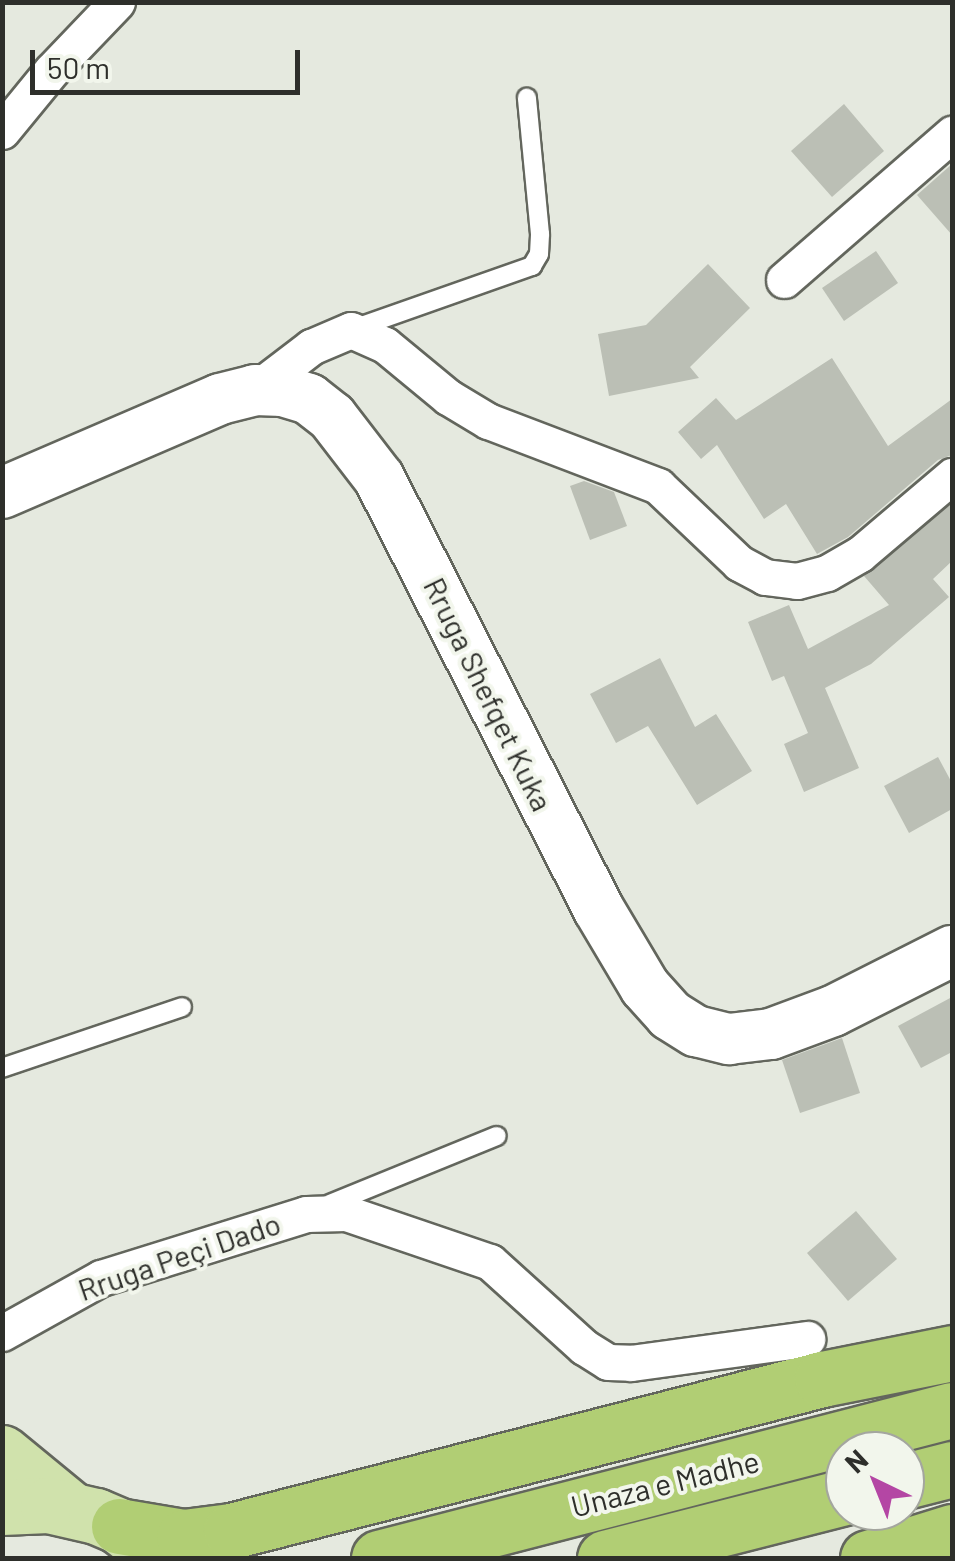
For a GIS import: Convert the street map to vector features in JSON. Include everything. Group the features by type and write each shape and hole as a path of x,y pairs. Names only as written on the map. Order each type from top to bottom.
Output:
{"highway":[{"path":"140,1542 231,1531 858,1370 952,1353"},
{"name":"Unaza e Madhe","path":"378,1558 952,1410"},
{"path":"925,1475 952,1468"},
{"name":"Unaza e Madhe","path":"605,1558 825,1501"},
{"path":"868,1558 952,1532"}],"main road":[{"path":"2,1452 69,1508 140,1542"},
{"path":"2,1507 69,1508"}],"street":[{"path":"2,131 52,70 117,2"},
{"path":"784,280 952,134"},
{"path":"254,390 311,347 351,330 385,346 448,397 488,422 658,486 739,563 764,577 797,581 827,573 860,554 952,476"},
{"name":"Rruga Shefqet Kuka","path":"2,493 220,399 254,390 283,391 308,399 332,417 379,478 598,908 645,987 670,1016 696,1031 729,1039 771,1034 833,1011 952,952"},
{"name":"Rruga Peçi Dado","path":"2,1333 101,1278 306,1214 346,1213 382,1222 490,1262 584,1347 608,1362 631,1363 807,1339"}],"lane":[{"path":"351,330 532,266 539,254 540,234 528,98"},
{"path":"2,1068 182,1006"},
{"name":"Rruga Peçi Dado","path":"306,1214 497,1136"}],"building":[{"path":"844,104 884,151 832,197 791,151"},
{"path":"952,164 952,235 917,195"},
{"path":"876,251 898,283 844,321 822,288"},
{"path":"708,264 750,308 690,367 699,378 609,396 598,334 646,325"},
{"path":"832,358 888,446 952,399 952,455 938,460 848,537 817,554 786,504 764,519 717,445 701,459 678,432 716,398 736,420"},
{"path":"584,481 614,492 627,526 590,540 570,486"},
{"path":"952,503 952,561 933,579 949,597 871,664 825,688 859,768 804,792 784,744 808,733 784,676 772,681 748,622 789,605 808,649 889,605 864,576"},
{"path":"660,658 695,727 716,714 752,771 697,805 648,726 616,743 590,694"},
{"path":"938,757 952,783 952,809 909,833 884,786"},
{"path":"952,997 952,1052 921,1068 898,1026"},
{"path":"842,1038 860,1093 800,1113 782,1060"},
{"path":"856,1211 897,1259 848,1301 807,1253"}]}
